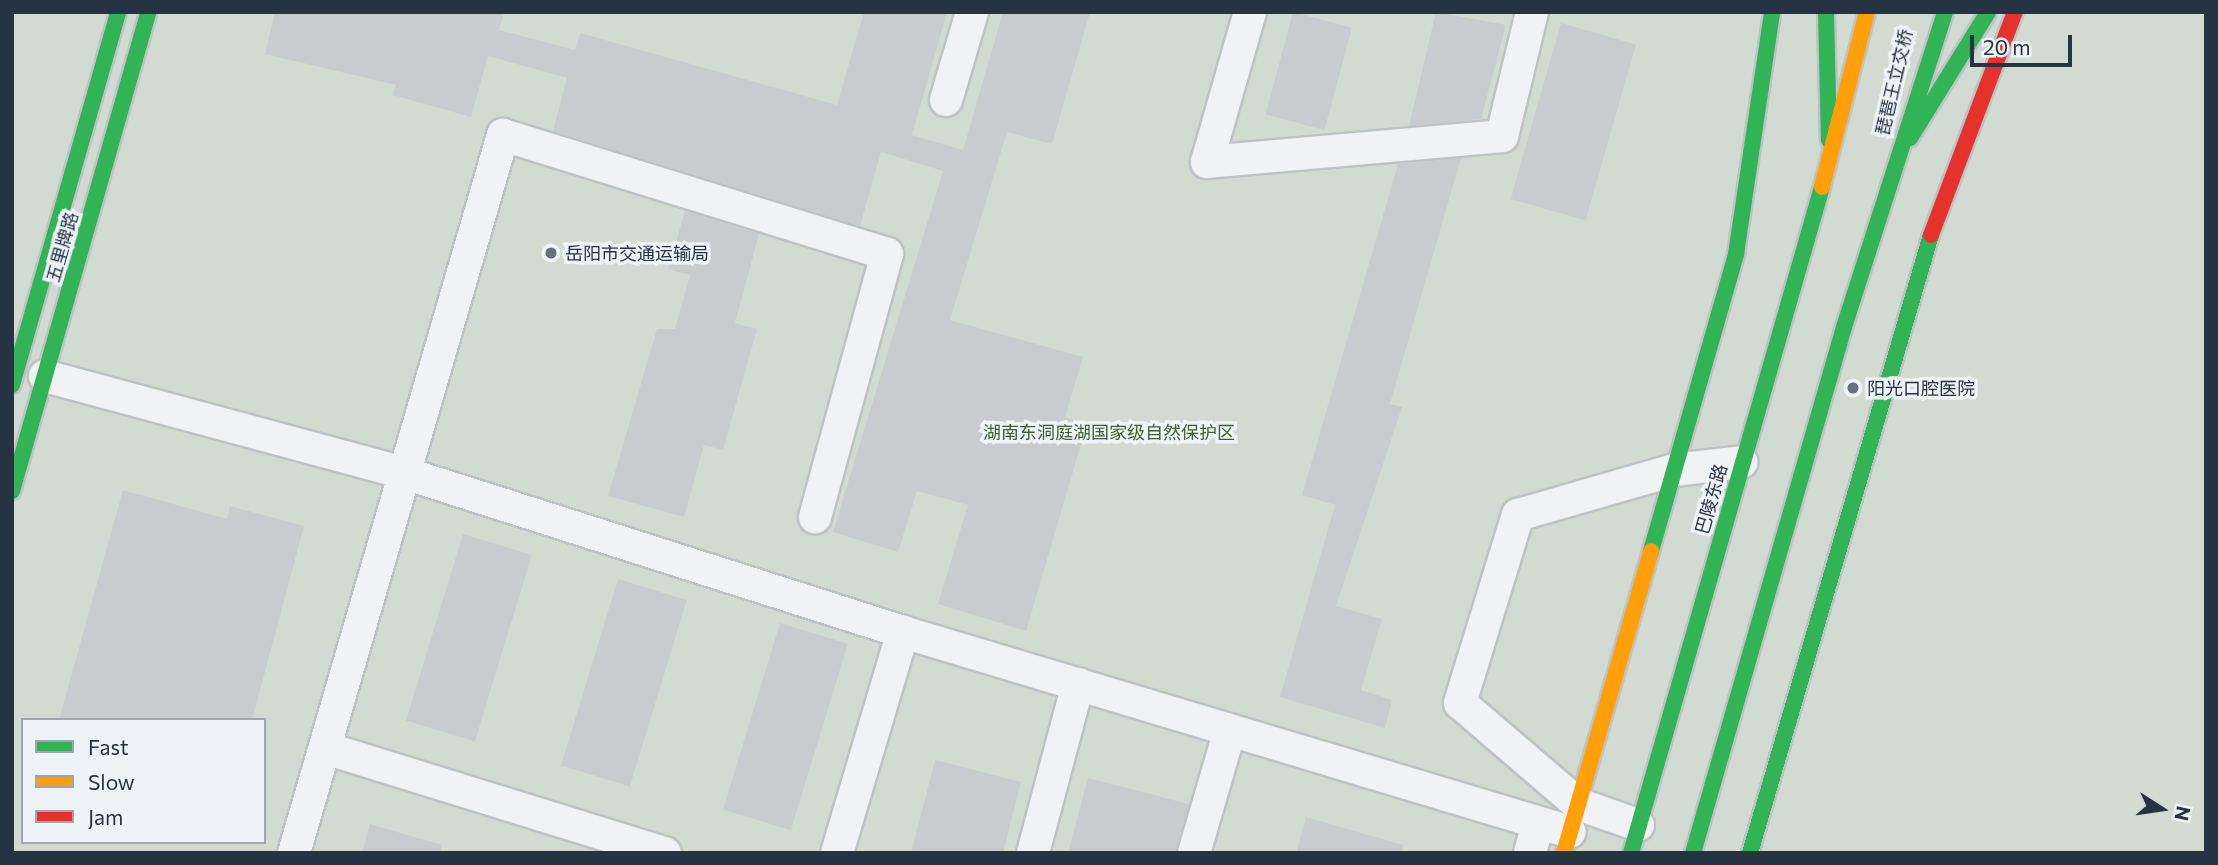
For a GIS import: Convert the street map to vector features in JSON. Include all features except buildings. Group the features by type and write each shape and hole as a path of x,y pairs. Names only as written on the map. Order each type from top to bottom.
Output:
{"main road":[{"name":"五里牌路","path":"12,385 118,12"},
{"name":"五里牌路","path":"12,491 148,12"},
{"path":"1571,830 1736,254 1772,12"},
{"path":"1826,12 1829,156"},
{"path":"1829,156 1838,12"},
{"path":"1829,156 1852,12"},
{"path":"1829,156 1867,12"},
{"name":"琵琶王立交桥","path":"1895,160 1930,12"},
{"path":"1693,853 1895,160 1945,12"},
{"path":"1895,160 1962,12"},
{"path":"1895,160 1988,12"},
{"path":"1750,853 1937,216 2015,12"},
{"name":"巴陵东路","path":"1634,839 1829,156"}],"street":[{"path":"946,100 972,12"},
{"path":"1251,12 1207,162 1502,136 1532,12"},
{"path":"294,853 503,135 887,254 815,517"},
{"path":"45,376 404,473 903,632 1538,822 1571,830 1634,839"},
{"path":"1571,830 1460,703 1518,515 1674,470 1742,462"},
{"path":"836,853 903,632"},
{"path":"1033,853 1078,684"},
{"path":"1194,853 1230,730"},
{"path":"324,748 665,853"},
{"path":"1530,853 1538,822"}],"green space":[{"name":"湖南东洞庭湖国家级自然保护区","path":"12,12 2206,12 2206,853 12,853"}],"traffic: fast":[{"path":"12,385 118,12"},
{"path":"12,491 148,12"},
{"path":"1651,551 1736,254 1772,12"},
{"path":"1826,12 1829,140"},
{"path":"1693,853 1844,327 1945,12"},
{"path":"1910,138 1988,12"},
{"path":"1631,853 1822,187"},
{"path":"1750,853 1931,235"}],"traffic: slow":[{"path":"1822,187 1867,12"},
{"path":"1564,853 1651,551"}],"traffic: jam":[{"path":"1931,235 2015,12"}],"place":[{"name":"岳阳市交通运输局","path":"551,253"},
{"name":"阳光口腔医院","path":"1853,388"}]}
